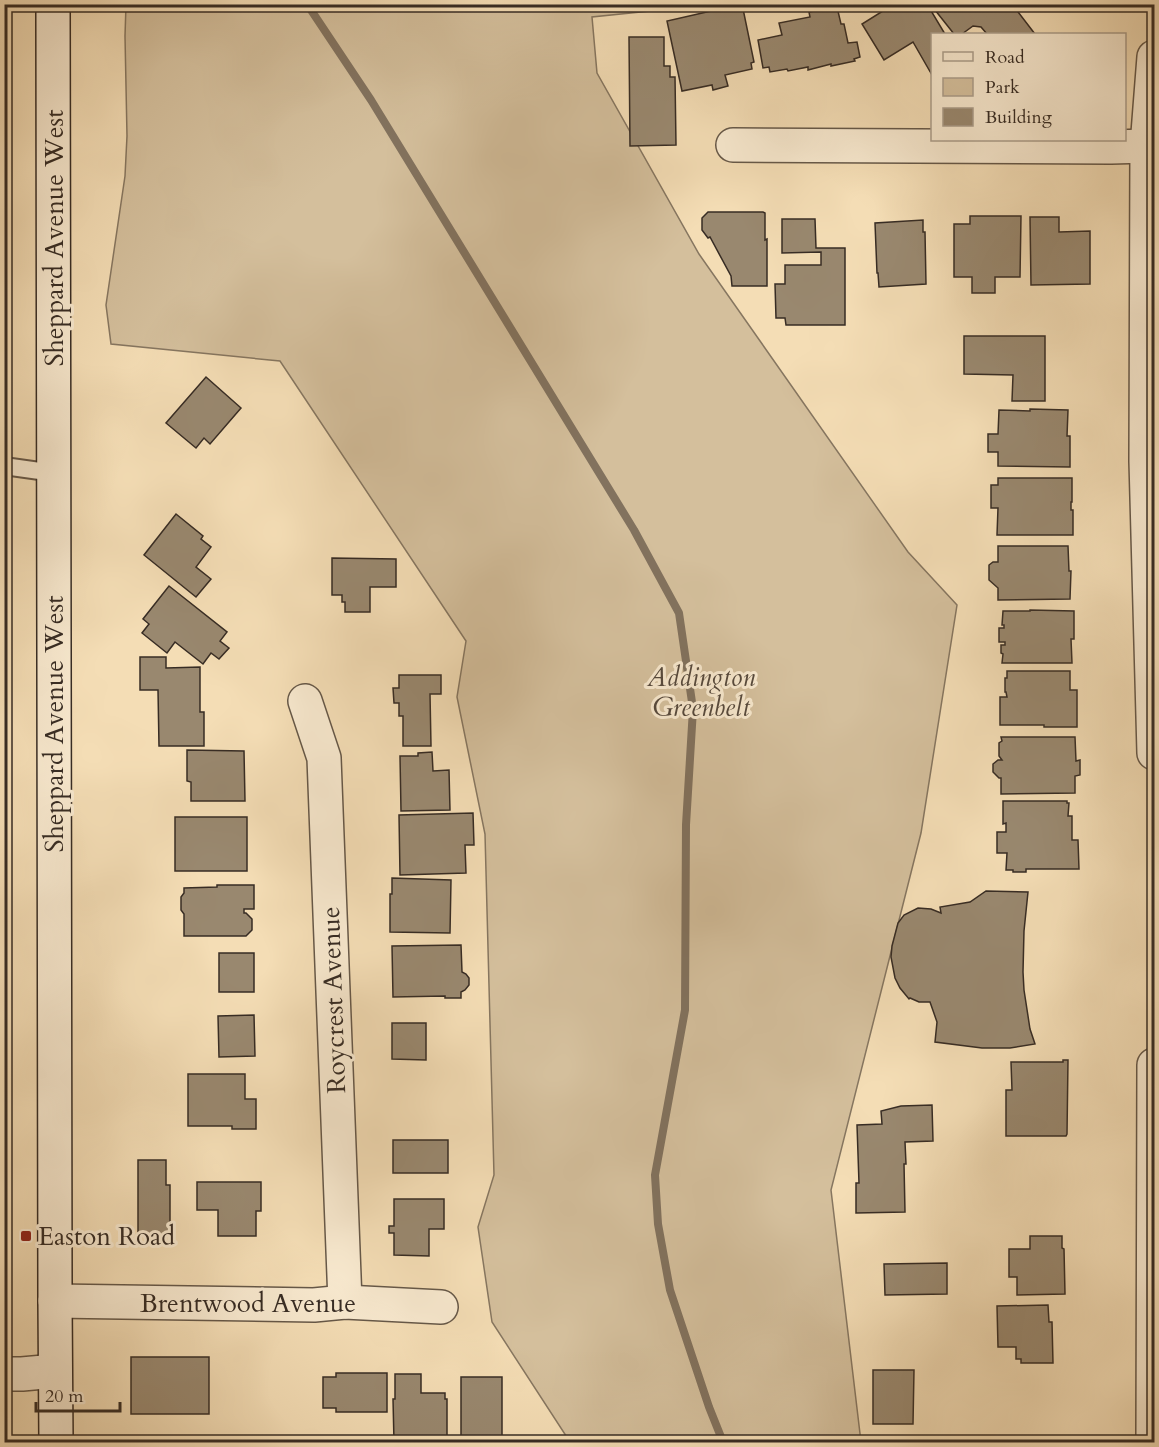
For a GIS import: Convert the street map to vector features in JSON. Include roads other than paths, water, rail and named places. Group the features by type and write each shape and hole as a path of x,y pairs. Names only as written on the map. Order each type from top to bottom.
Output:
{"street":[{"name":"Sheppard Avenue West","path":"53,4 56,1443"},
{"path":"1155,57 1147,146 1146,461 1155,753"},
{"path":"733,145 1147,146"},
{"name":"Roycrest Avenue","path":"306,701 324,758 345,1302"},
{"path":"1153,1443 1155,1065"},
{"name":"Brentwood Avenue","path":"55,1301 314,1305 345,1302 441,1307"},
{"path":"4,1374 55,1371"}],"lane":[{"path":"4,466 54,473"}],"waterway":[{"path":"307,4 371,100 634,530 679,613 693,709 686,825 685,1010 655,1175 658,1224 670,1290 723,1442"}],"place":[{"name":"Easton Road","path":"26,1236"}],"park label":[{"name":"Addington Greenbelt","path":"701,692"}]}
